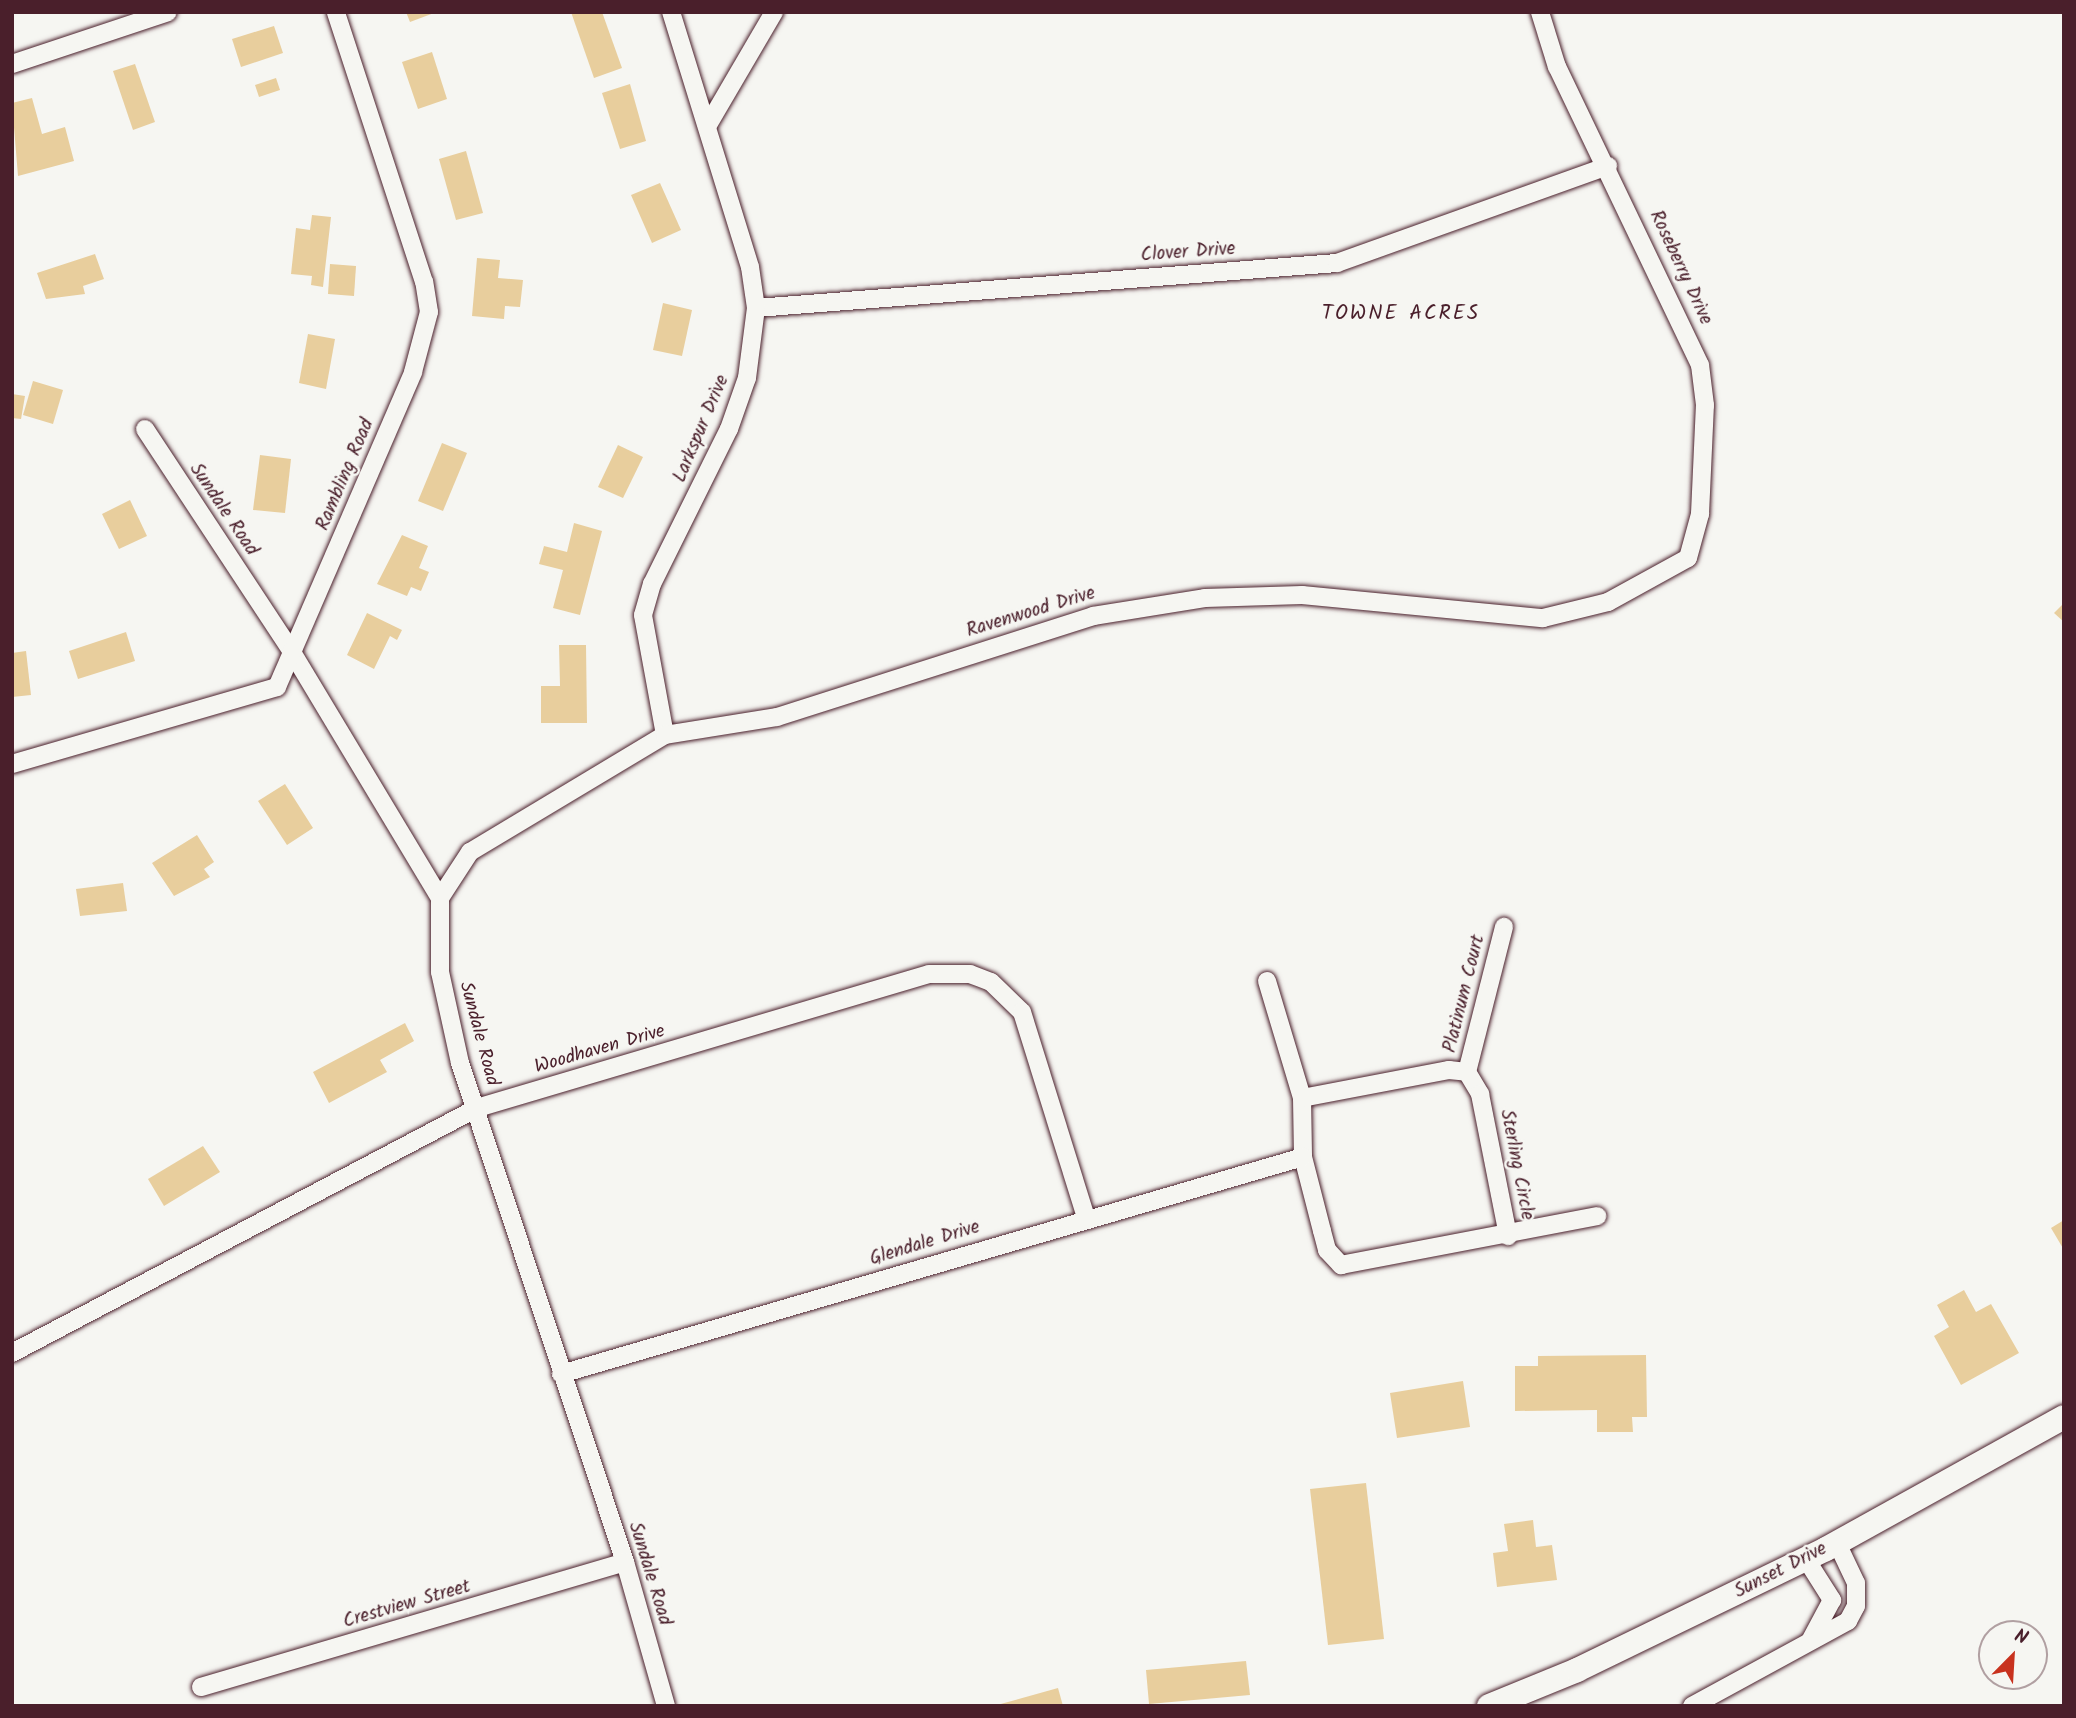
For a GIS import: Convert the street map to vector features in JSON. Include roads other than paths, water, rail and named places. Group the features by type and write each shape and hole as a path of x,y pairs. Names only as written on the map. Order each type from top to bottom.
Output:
{"main road":[{"name":"Sunset Drive","path":"1489,1706 1806,1559 2061,1424"}],"street":[{"path":"12,64 169,12"},
{"name":"Rambling Road","path":"12,764 277,687 413,372 429,312 412,242 336,12"},
{"name":"Larkspur Drive","path":"665,735 643,615 652,584 729,429 747,378 756,308 708,125 671,12"},
{"path":"708,125 774,12"},
{"name":"Roseberry Drive","path":"1540,12 1557,67 1608,166 1700,365 1705,405 1700,514 1688,558"},
{"name":"Clover Drive","path":"756,308 1337,262 1608,166"},
{"name":"Sundale Road","path":"145,429 292,652 440,898 446,1005 561,1374 625,1562 666,1706"},
{"name":"Ravenwood Drive","path":"440,898 470,852 665,735 777,717 1126,608 1302,595 1543,618 1608,602 1688,558"},
{"name":"Platinum Court","path":"1467,1072 1504,927"},
{"name":"Woodhaven Drive","path":"12,1353 477,1108 929,974 970,974 1010,996 1033,1034 1086,1217"},
{"path":"1267,981 1302,1098 1303,1157"},
{"path":"1302,1098 1449,1070 1467,1072"},
{"name":"Sterling Circle","path":"1303,1157 1327,1250 1341,1265 1508,1236 1480,1094 1467,1072"},
{"name":"Glendale Drive","path":"561,1374 1086,1217 1303,1157"},
{"path":"1508,1236 1597,1216"},
{"path":"1692,1706 1810,1641 1831,1636 1856,1606 1856,1583 1837,1543"},
{"path":"1806,1559 1832,1600 1810,1641"},
{"name":"Crestview Street","path":"201,1687 625,1562"}],"district":[{"name":"TOWNE ACRES","path":"1401,314"}]}
